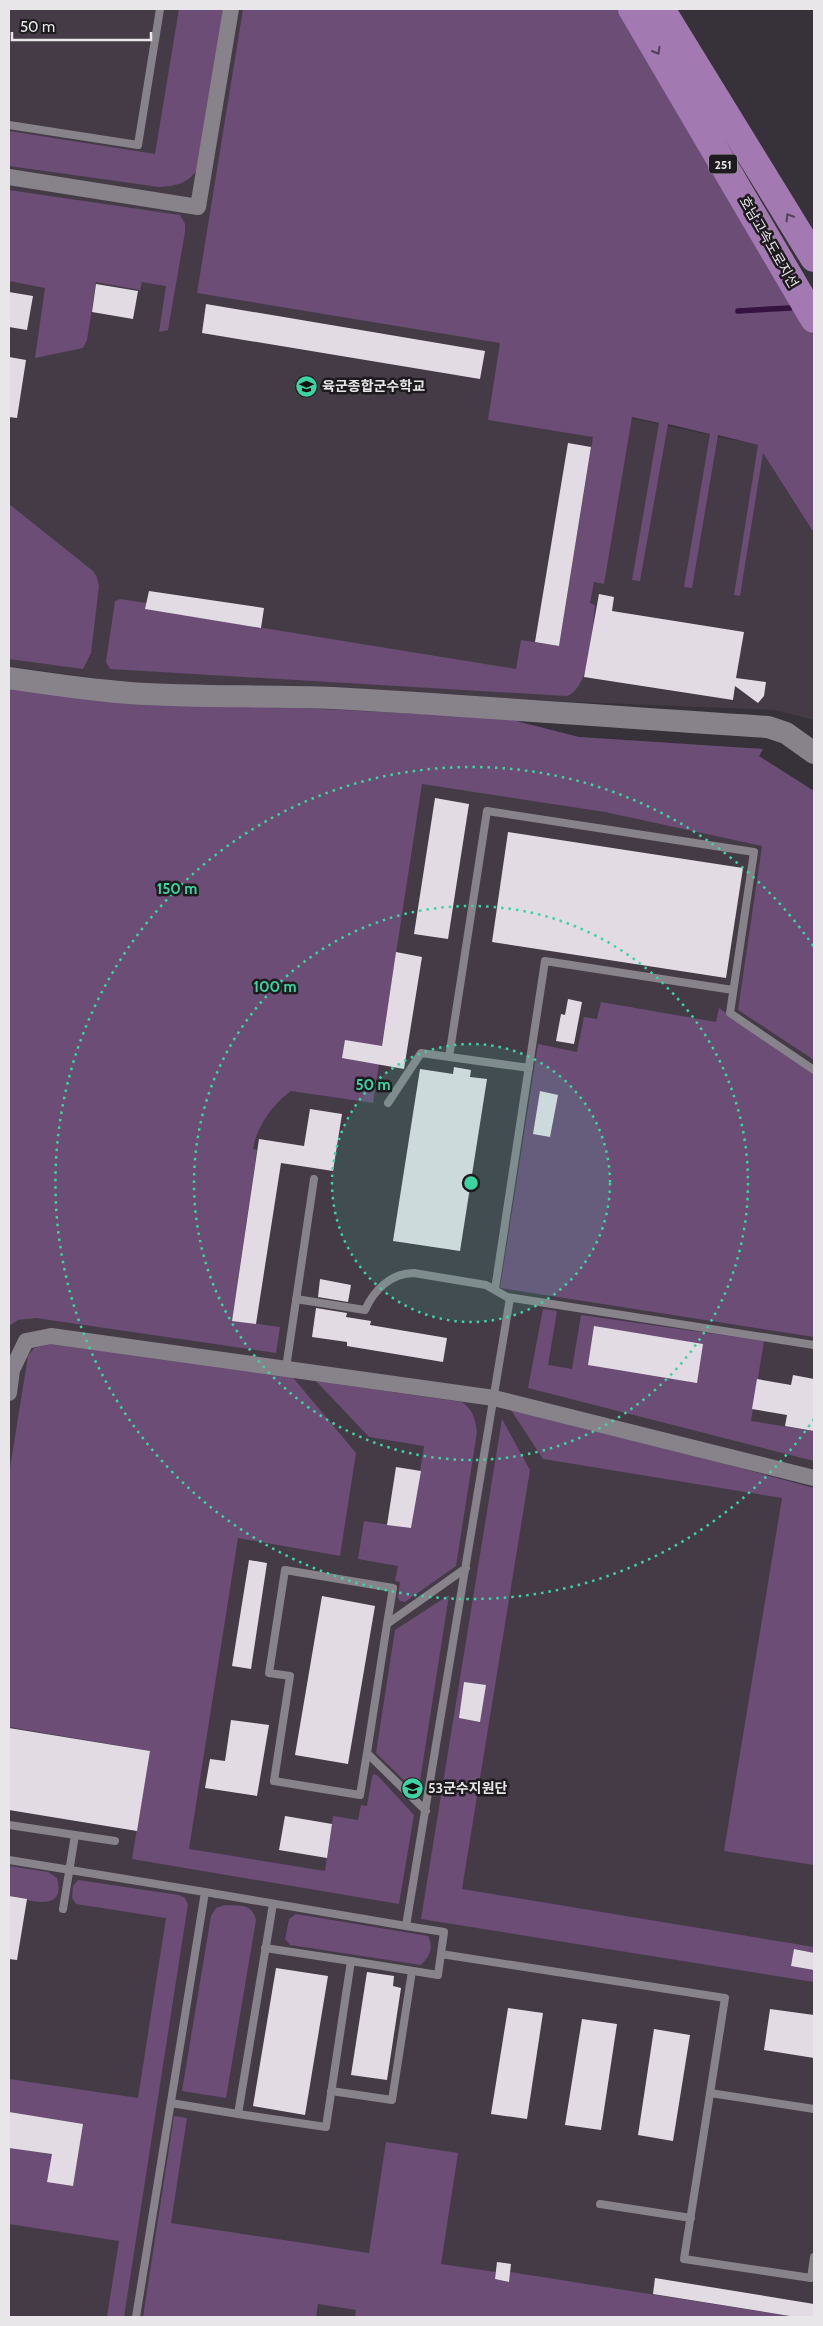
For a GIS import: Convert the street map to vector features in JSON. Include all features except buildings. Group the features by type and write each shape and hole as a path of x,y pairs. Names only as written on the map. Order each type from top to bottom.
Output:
{"highway":[{"name":"호남고속도로지선","path":"632,9 814,319"},
{"name":"호남고속도로지선","path":"661,9 814,258"}],"street":[{"path":"9,177 198,207 231,9"},
{"path":"9,678 68,687 131,693 305,697 495,707 595,717 768,727 786,733 814,753"},
{"path":"9,1393 12,1370 26,1341 51,1336 494,1398 814,1478"}],"lane":[{"path":"9,125 138,145 160,9"},
{"path":"449,1057 487,811 754,852 730,1013 814,1070"},
{"path":"494,1289 545,961 733,990"},
{"path":"388,1103 421,1053 529,1068"},
{"path":"286,1368 314,1179"},
{"path":"296,1299 365,1310 369,1301 385,1283 404,1273 486,1285 499,1294 510,1298 814,1345"},
{"path":"406,1926 510,1298"},
{"path":"387,1624 466,1568"},
{"path":"285,1570 393,1588 367,1753 360,1795 274,1782 290,1676 269,1673 285,1570"},
{"path":"367,1753 426,1811"},
{"path":"9,1825 115,1841"},
{"path":"63,1909 75,1835"},
{"path":"9,1860 444,1932 438,1974 265,1948"},
{"path":"136,2317 205,1892"},
{"path":"238,2114 272,1904"},
{"path":"441,1954 725,1998 684,2259 811,2278 814,2257"},
{"path":"170,2103 326,2127 351,1962"},
{"path":"331,2091 392,2100 412,1971"},
{"path":"710,2093 814,2109"},
{"path":"600,2204 691,2218"}],"shaded area":[{"name":"육군종합군수학교","path":"9,9 243,9 198,293 592,357 615,415 758,445 814,533 814,720 774,710 135,684 9,666"},
{"path":"179,9 225,9 197,170 193,175 180,183 159,187 9,166 9,131 155,154"},
{"path":"243,9 618,9 814,336 814,533 763,453 740,596 734,595 758,445 718,435 692,588 684,587 710,434 668,424 640,581 632,580 659,423 632,417 604,584 594,582 590,603 595,605 586,670 575,691 567,696 110,669 106,662 115,601 120,599 146,603 146,609 516,669 521,640 559,646 593,437 488,420 500,343 197,293"},
{"path":"9,190 180,215 185,224 185,232 168,330 159,332 166,286 142,282 140,290 96,282 87,340 83,348 35,358 45,288 9,281"},
{"path":"9,504 93,571 97,577 99,586 91,653 83,669 9,659"},
{"name":"53군수지원단","path":"9,686 504,718 579,737 763,749 759,756 814,791 814,2317 9,2317"},
{"path":"9,686 236,705 504,718 579,737 763,749 759,756 814,791 814,1060 738,1010 762,846 605,812 422,784 373,1103 291,1091 272,1109 262,1124 255,1140 253,1149 257,1150 232,1320 280,1327 276,1353 36,1318 18,1320 9,1326"},
{"path":"601,1002 716,1022 719,1008 814,1072 814,1337 500,1288 538,1044 577,1052 584,1017 597,1019"},
{"path":"543,1309 557,1311 548,1365 572,1369 581,1315 764,1341 751,1421 814,1431 814,1461 528,1388"},
{"path":"51,1344 290,1374 356,1453 340,1556 238,1538 189,1849 325,1871 333,1816 358,1820 361,1805 367,1806 374,1774 414,1815 399,1904 132,1859 150,1751 9,1727 9,1474 28,1356 34,1348"},
{"path":"316,1381 462,1402 473,1415 477,1432 456,1566 405,1602 400,1601 398,1597 400,1582 395,1581 398,1566 358,1559 364,1521 411,1528 424,1446 369,1437"},
{"path":"519,1408 814,1488 814,1865 724,1851 782,1498 543,1459 511,1410"},
{"path":"502,1419 530,1470 462,1889 814,1947 814,1982 421,1919"},
{"path":"449,1595 418,1794 376,1753 395,1630"},
{"path":"9,1866 48,1872 57,1878 59,1889 57,1897 51,1901 36,1902 9,1896"},
{"path":"78,1880 179,1895 185,1898 188,1904 124,2317 107,2317 119,2241 9,2224 9,2079 138,2098 166,1918 76,1904 72,1898 73,1886"},
{"path":"225,1905 245,1906 252,1911 256,1920 226,2098 182,2091 211,1916 216,1908"},
{"path":"296,1914 428,1936 431,1945 430,1952 421,1965 290,1945 285,1939 289,1919"},
{"path":"174,2116 187,2118 171,2223 369,2253 386,2142 458,2153 441,2264 496,2272 495,2279 508,2282 510,2272 796,2317 355,2317 356,2310 318,2304 316,2317 143,2317"}],"waterway":[{"path":"738,311 790,308"}],"place":[{"name":"육군종합군수학교","path":"306,386"},
{"name":"53군수지원단","path":"412,1788"}]}
